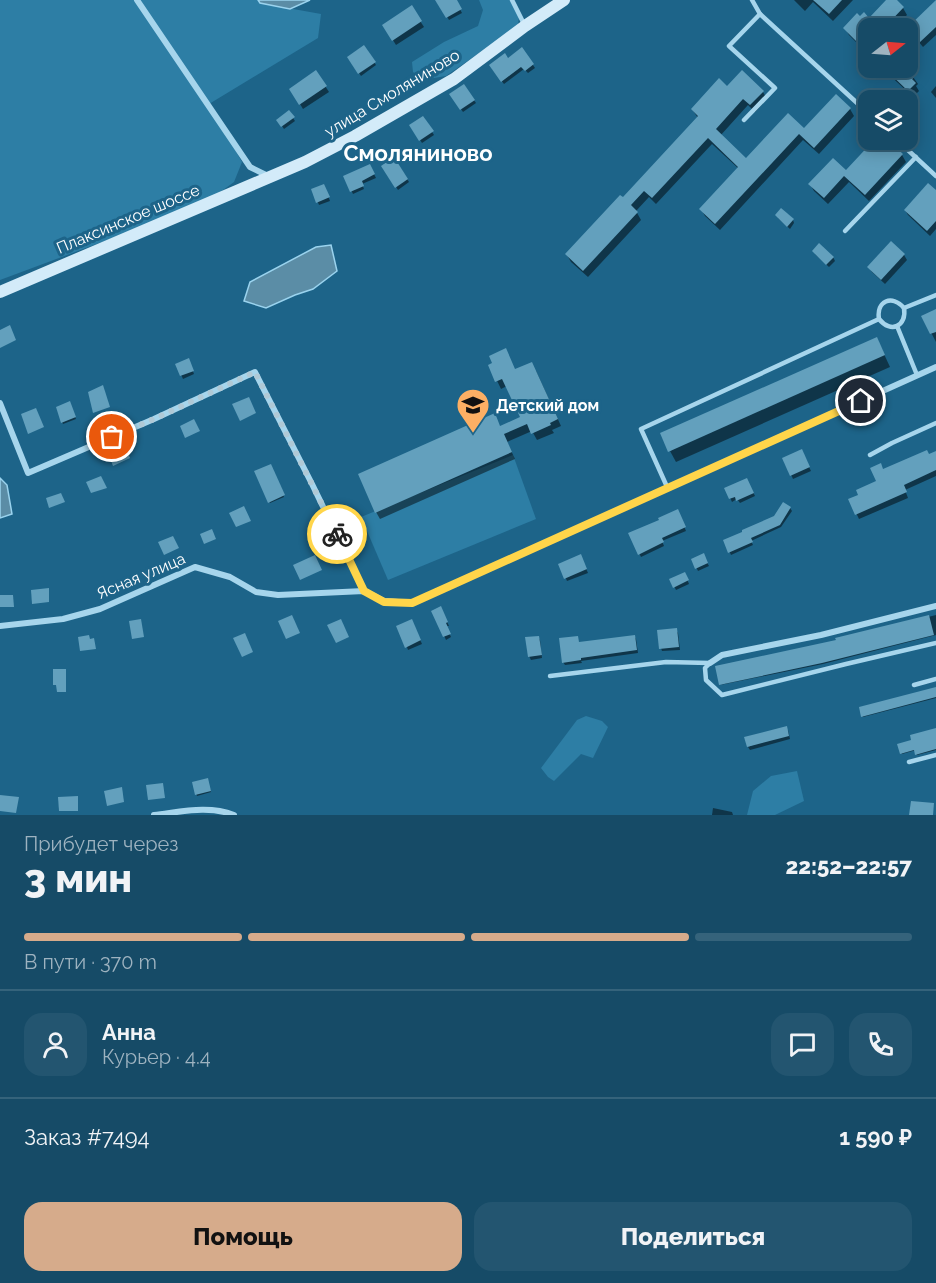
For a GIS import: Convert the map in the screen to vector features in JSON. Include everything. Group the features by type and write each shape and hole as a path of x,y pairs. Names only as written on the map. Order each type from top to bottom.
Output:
{"main road":[{"name":"улица Смоляниново","path":"269,177 305,162 355,136 454,79 564,0"},
{"name":"Плаксинское шоссе","path":"0,292 269,177"}],"street":[{"path":"137,0 250,167 269,177"},
{"path":"0,403 28,473 154,419 255,372 312,484 362,591 384,602 412,603 936,367"},
{"name":"Ясная улица","path":"0,626 63,619 100,609 195,567 230,577 256,592 279,595 362,591"},
{"path":"710,663 722,655 821,635 936,606"},
{"path":"154,815 212,810 234,815"}],"lane":[{"path":"512,0 525,26"},
{"path":"752,0 760,14 858,104"},
{"path":"744,120 776,88 729,46 760,14"},
{"path":"908,150 936,176"},
{"path":"845,231 916,157"},
{"path":"904,308 936,295"},
{"path":"893,300 904,308 903,322 897,326 884,325 879,319 880,306 886,301 893,300"},
{"path":"668,489 641,429 879,319"},
{"path":"897,326 917,375"},
{"path":"870,456 936,423"},
{"path":"710,663 705,668 706,680 723,695 936,643"},
{"path":"550,676 666,662 710,663"},
{"path":"914,685 936,679"},
{"path":"909,762 936,755"}],"shaded area":[{"path":"0,0 258,0 260,3 321,14 318,38 209,104 242,162 234,182 204,204 0,280"},
{"path":"258,0 310,0 290,9 260,3"},
{"path":"479,0 510,0 519,16 518,26 446,76 422,80 413,72 412,62 444,42 478,26 483,10"},
{"path":"331,245 337,271 313,289 266,308 244,301 250,282 316,247"},
{"path":"513,455 536,519 388,580 361,517"},
{"path":"0,478 7,485 12,514 0,518"},
{"path":"586,716 602,721 608,727 593,758 581,754 554,781 541,768 577,720"},
{"path":"797,771 804,801 775,815 747,815 753,791 771,776"}],"building":[{"path":"435,0 457,0 462,9 446,18"},
{"path":"813,0 842,0 829,14"},
{"path":"886,0 897,0 904,7 894,18 869,18"},
{"path":"936,0 936,27 919,43 917,18"},
{"path":"412,5 422,21 392,41 382,25"},
{"path":"864,12 869,18 858,18 858,43 843,28 857,13 860,16"},
{"path":"364,45 376,62 358,74 347,57"},
{"path":"522,47 534,64 525,71 521,67 501,82 489,65 505,53 508,58"},
{"path":"316,70 327,86 299,105 289,89"},
{"path":"742,70 764,91 750,105 743,99 716,129 746,158 788,113 804,128 836,94 851,108 814,148 799,134 715,224 699,209 738,167 708,138 652,198 644,191 631,205 638,212 583,271 565,254 620,195 623,197 698,116 691,109 719,78 727,86"},
{"path":"894,78 913,78 916,83 907,90"},
{"path":"464,84 475,100 460,110 449,94"},
{"path":"289,110 295,117 281,127 276,120"},
{"path":"423,116 434,131 419,141 409,125"},
{"path":"865,150 899,150 903,154 865,195 844,176 824,198 808,184 833,158 846,170"},
{"path":"394,157 408,179 395,188 381,166"},
{"path":"370,164 375,174 362,181 364,186 350,192 343,176"},
{"path":"928,183 936,190 936,221 927,231 904,210"},
{"path":"324,184 330,197 316,203 311,189"},
{"path":"781,208 794,219 787,227 775,215"},
{"path":"891,241 905,254 881,280 867,267"},
{"path":"819,243 834,257 826,265 812,251"},
{"path":"936,309 936,332 930,334 921,316"},
{"path":"10,325 16,340 0,348 0,330"},
{"path":"877,337 885,355 668,452 660,433"},
{"path":"506,348 515,369 532,362 558,419 550,423 551,425 531,434 527,424 504,434 512,452 375,513 358,474 495,413 500,426 520,417 502,379 495,382 488,365 492,363 489,356"},
{"path":"189,358 194,371 180,376 175,364"},
{"path":"103,385 110,407 93,413 88,392"},
{"path":"249,397 256,413 240,421 232,404"},
{"path":"70,401 76,417 61,423 56,407"},
{"path":"36,408 44,427 28,434 21,414"},
{"path":"194,419 200,431 185,438 180,426"},
{"path":"125,447 130,458 113,466 109,455"},
{"path":"802,449 810,467 790,476 782,458"},
{"path":"927,450 929,454 936,451 936,470 904,485 907,492 855,515 848,499 858,495 856,490 876,481 870,468 881,463 883,469"},
{"path":"271,464 285,495 268,503 254,471"},
{"path":"101,476 107,488 91,493 86,482"},
{"path":"747,478 754,493 736,501 735,497 729,499 724,488"},
{"path":"61,493 65,502 49,508 46,498"},
{"path":"783,502 791,507 780,525 751,538 753,542 728,553 723,540 774,516"},
{"path":"244,506 251,521 236,527 229,513"},
{"path":"678,509 686,527 662,538 664,542 638,555 628,533"},
{"path":"212,529 216,539 204,544 200,534"},
{"path":"173,536 179,548 164,555 158,542"},
{"path":"704,553 708,563 695,569 691,559"},
{"path":"581,554 587,569 564,579 558,564"},
{"path":"315,555 322,570 300,580 293,565"},
{"path":"685,572 689,580 673,588 669,579"},
{"path":"49,588 49,602 32,604 31,590"},
{"path":"0,595 13,595 14,607 0,607"},
{"path":"441,606 451,634 443,637 431,611"},
{"path":"292,615 300,633 286,639 278,621"},
{"path":"929,615 934,635 822,663 719,685 715,666 836,640 835,638"},
{"path":"141,619 144,637 132,639 129,621"},
{"path":"341,619 349,637 336,643 327,625"},
{"path":"412,619 421,640 405,648 396,626"},
{"path":"677,628 679,647 659,649 657,630"},
{"path":"245,633 253,652 242,657 233,638"},
{"path":"89,635 90,639 94,638 96,649 80,651 78,637"},
{"path":"635,635 637,650 562,663 559,638 578,636 579,642"},
{"path":"539,636 542,655 528,657 525,637"},
{"path":"53,669 66,669 66,692 57,692 56,685 53,685"},
{"path":"936,687 936,697 861,717 859,707"},
{"path":"787,726 789,736 747,747 744,737"},
{"path":"936,728 936,749 915,755 914,750 900,754 897,744 911,740 910,735"},
{"path":"208,778 211,791 195,795 192,782"},
{"path":"163,783 165,798 148,800 146,785"},
{"path":"122,787 124,802 107,806 104,791"},
{"path":"0,795 19,797 16,813 0,811"},
{"path":"78,796 78,811 59,811 58,797"},
{"path":"911,801 934,803 933,815 909,815"}],"way so far":[{"path":"112,437 255,372 337,534"}],"place":[{"name":"Детский дом","path":"473,434"}],"district":[{"name":"Смоляниново","path":"418,153"}],"route":[{"path":"337,534 364,591 384,602 412,603 861,401"}]}
